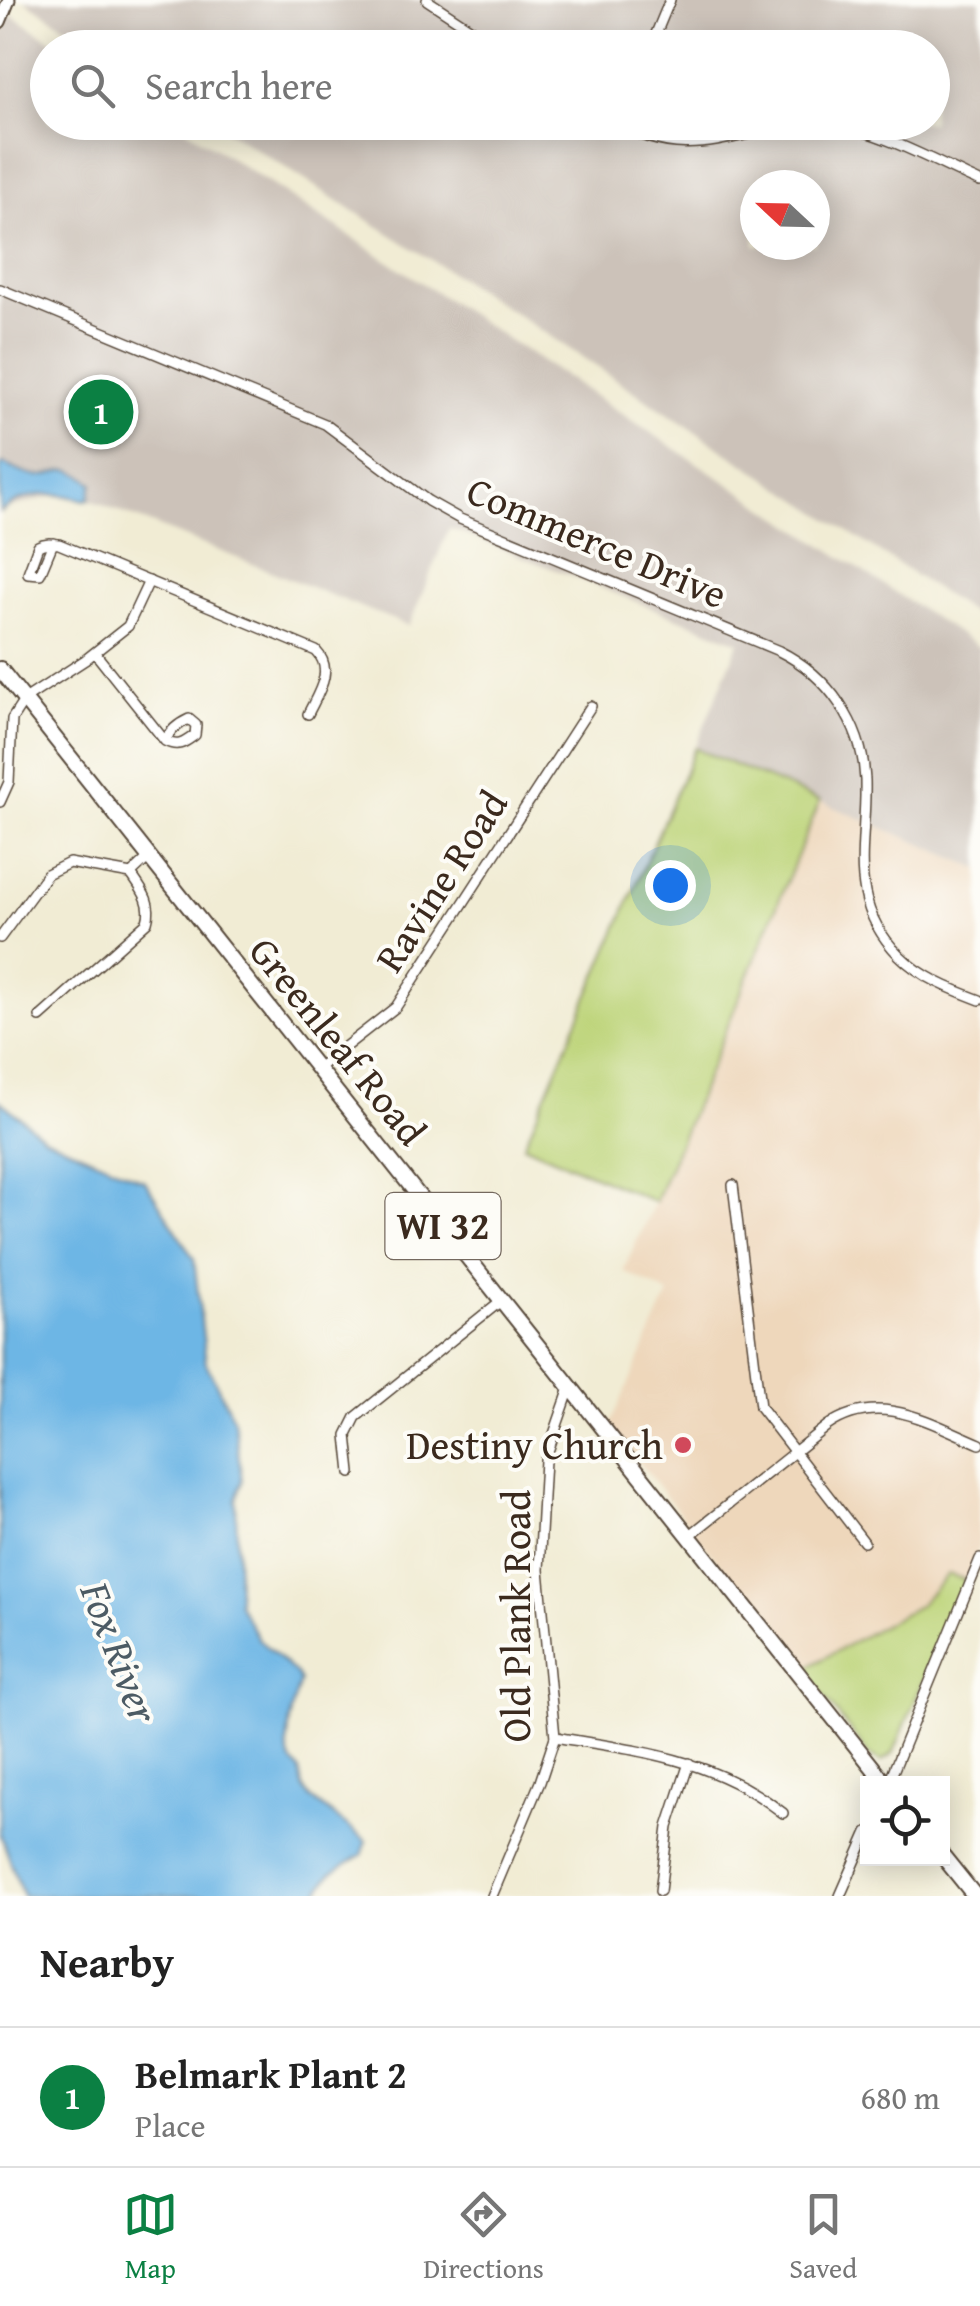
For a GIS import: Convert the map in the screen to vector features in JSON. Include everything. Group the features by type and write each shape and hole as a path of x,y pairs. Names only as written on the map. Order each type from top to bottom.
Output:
{"main road":[{"path":"0,22 9,0"},
{"name":"Greenleaf Road","path":"0,669 881,1776"},
{"path":"950,1865 975,1896"}],"street":[{"path":"427,0 473,30"},
{"path":"658,30 670,0"},
{"path":"662,140 692,145 720,140"},
{"path":"881,140 980,182"},
{"name":"Commerce Drive","path":"0,289 319,421 345,436 428,501 460,519 762,644 800,664 837,699 859,744 865,778 861,874 875,922 892,947 914,968 938,983 980,1000"},
{"path":"53,543 316,651 324,659 326,674 308,714"},
{"path":"0,802 8,782 12,719 25,700 128,626 149,582"},
{"path":"94,653 166,741"},
{"name":"Ravine Road","path":"318,1068 396,1007 590,706"},
{"path":"132,874 149,857"},
{"path":"0,938 48,874 69,863 132,874 146,896 148,922 40,1017"},
{"path":"733,1185 759,1403 764,1415 864,1542"},
{"path":"351,1473 347,1435 356,1417 502,1300"},
{"name":"Old Plank Road","path":"492,1896 555,1737 539,1570 545,1460 570,1388"},
{"path":"689,1536 842,1416 881,1408 907,1413 980,1444"},
{"path":"890,1776 980,1559"},
{"path":"555,1737 664,1755 689,1763 754,1790 783,1813"},
{"path":"660,1891 668,1826 689,1763"},
{"path":"840,1896 860,1850"}],"shaded area":[{"path":"24,0 980,0 980,618 513,312 242,140 950,140 950,30 71,30"},
{"path":"10,14 35,30 30,30 30,140 203,140 980,648 980,869 695,748 739,642 449,528 409,626 93,501 53,496 9,508 0,515 0,38"},
{"path":"820,801 980,869 980,1546 966,1580 948,1574 920,1605 803,1670 610,1425 669,1294 623,1271"}],"green space":[{"path":"695,748 820,801 655,1202 524,1145"},
{"path":"948,1574 966,1580 893,1754 881,1762 869,1755 803,1670 919,1605"}],"water":[{"path":"3,464 32,476 74,472 93,483 89,499 41,495 20,500 0,512"},
{"name":"Fox River","path":"0,1101 44,1137 145,1181 194,1259 206,1363 234,1420 242,1481 236,1500 238,1604 259,1640 300,1681 287,1745 303,1787 310,1798 367,1841 362,1855 331,1873 315,1896 23,1896 0,1833"}],"place":[{"name":"Belmark Plant 2","path":"101,412"},
{"name":"Destiny Church","path":"683,1445"}]}
